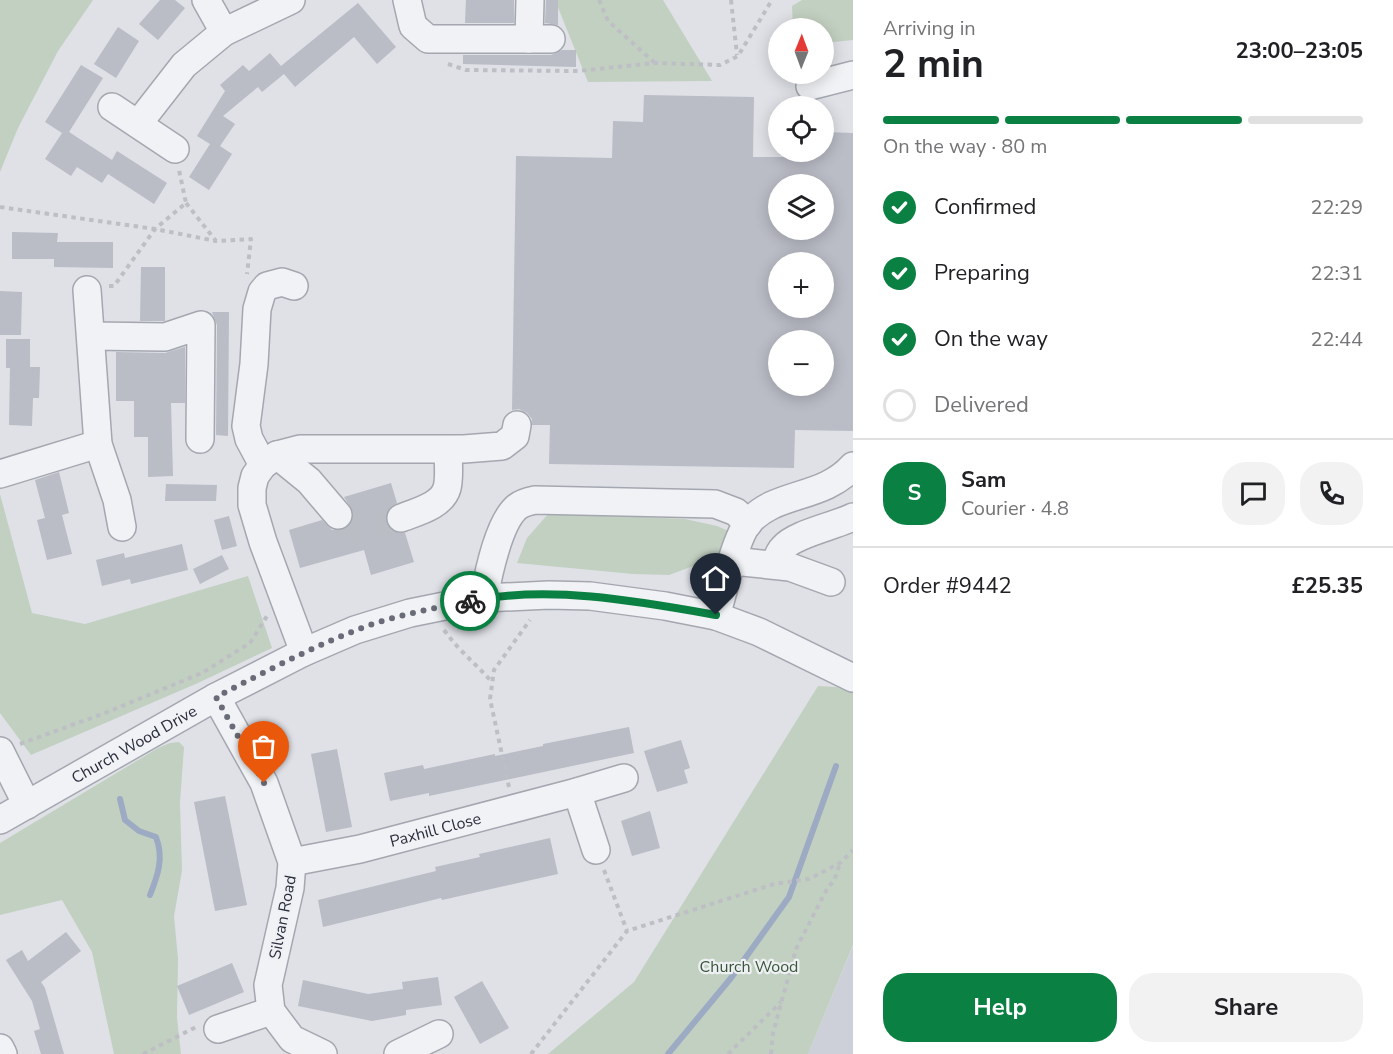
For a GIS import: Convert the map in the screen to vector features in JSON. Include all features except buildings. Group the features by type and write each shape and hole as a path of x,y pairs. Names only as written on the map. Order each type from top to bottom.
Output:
{"street":[{"path":"206,0 224,32"},
{"path":"138,124 184,65 224,32 291,0"},
{"path":"407,0 413,26 428,39 540,39 530,0"},
{"path":"810,86 853,75"},
{"path":"112,107 175,149"},
{"path":"294,286 282,282 267,286 261,292 257,309 254,364 246,426 249,439 270,460 309,481 338,515"},
{"path":"87,290 98,444 117,500 122,527"},
{"path":"91,336 165,337 201,325 200,439"},
{"path":"304,652 262,542 252,505 255,476 270,460 300,449 448,450 502,446 515,436 517,425"},
{"path":"0,474 98,444"},
{"path":"401,518 434,503 443,496 448,487 448,450"},
{"path":"716,615 740,538 748,524 774,504 810,493 841,487 846,474 853,466"},
{"path":"484,598 490,560 508,519 518,506 531,501 715,504 736,512 748,524"},
{"path":"775,565 784,545 796,538 853,517"},
{"path":"733,561 790,567 831,582"},
{"name":"Church Wood Drive","path":"0,820 216,697 304,652 355,630 410,613 484,598 549,595 601,598 716,615 759,632 853,678"},
{"name":"Silvan Road","path":"216,697 264,783 292,862 290,888 268,985 271,1011"},
{"path":"0,751 27,805"},
{"name":"Paxhill Close","path":"292,862 360,849 624,778"},
{"path":"578,792 596,850"},
{"path":"218,1029 271,1011 280,1026 292,1039 323,1054"},
{"path":"398,1054 439,1034"},
{"path":"0,1048 3,1054"}],"path":[{"path":"599,0 608,21 655,63"},
{"path":"731,0 738,56"},
{"path":"443,63 466,70 578,71 655,63 720,65 738,56 772,0"},
{"path":"175,149 186,203 216,241"},
{"path":"87,290 114,286 155,229 186,203"},
{"path":"0,207 155,229 216,241 252,238 247,274"},
{"path":"514,809 490,699 492,682 494,670 549,595"},
{"path":"0,751 202,673 250,643 268,614 287,607"},
{"path":"433,608 445,631 459,650 477,664 492,682"},
{"path":"596,850 627,931"},
{"path":"531,1054 627,931 774,884 809,879 840,863 853,850"},
{"path":"771,1054 773,1033 796,949 828,887 834,880 840,863"},
{"path":"728,1054 782,1000"},
{"path":"143,1054 205,1024 218,1029"}],"shaded area":[{"path":"853,946 853,1054 808,1054"}],"green space":[{"path":"0,0 93,0 58,51 18,128 0,172"},
{"path":"555,0 663,0 712,81 588,82"},
{"path":"802,0 853,0 853,40 834,42 834,18 793,18 792,6"},
{"path":"0,494 32,613 85,624 248,576 272,648 198,683 31,755 0,713"},
{"path":"549,513 685,519 717,526 733,533 724,562 707,561 669,575 633,574 517,563 527,538"},
{"name":"Church Wood","path":"818,686 853,688 853,945 808,1054 548,1054 634,982"},
{"path":"179,742 184,747 180,802 182,871 174,916 178,959 177,1018 181,1054 114,1054 92,952 62,900 0,915 0,843 158,748"}],"waterway":[{"path":"668,1054 731,978 789,897 836,766"},
{"path":"120,799 125,820 139,831 156,837 160,852 159,866 150,895"}],"tunnel":[{"path":"338,515 351,527 357,529 401,518"}],"way so far":[{"path":"264,783 216,697 304,652 355,630 410,613 470,601"}],"route":[{"path":"470,601 484,598 549,595 590,596 716,615"}]}
